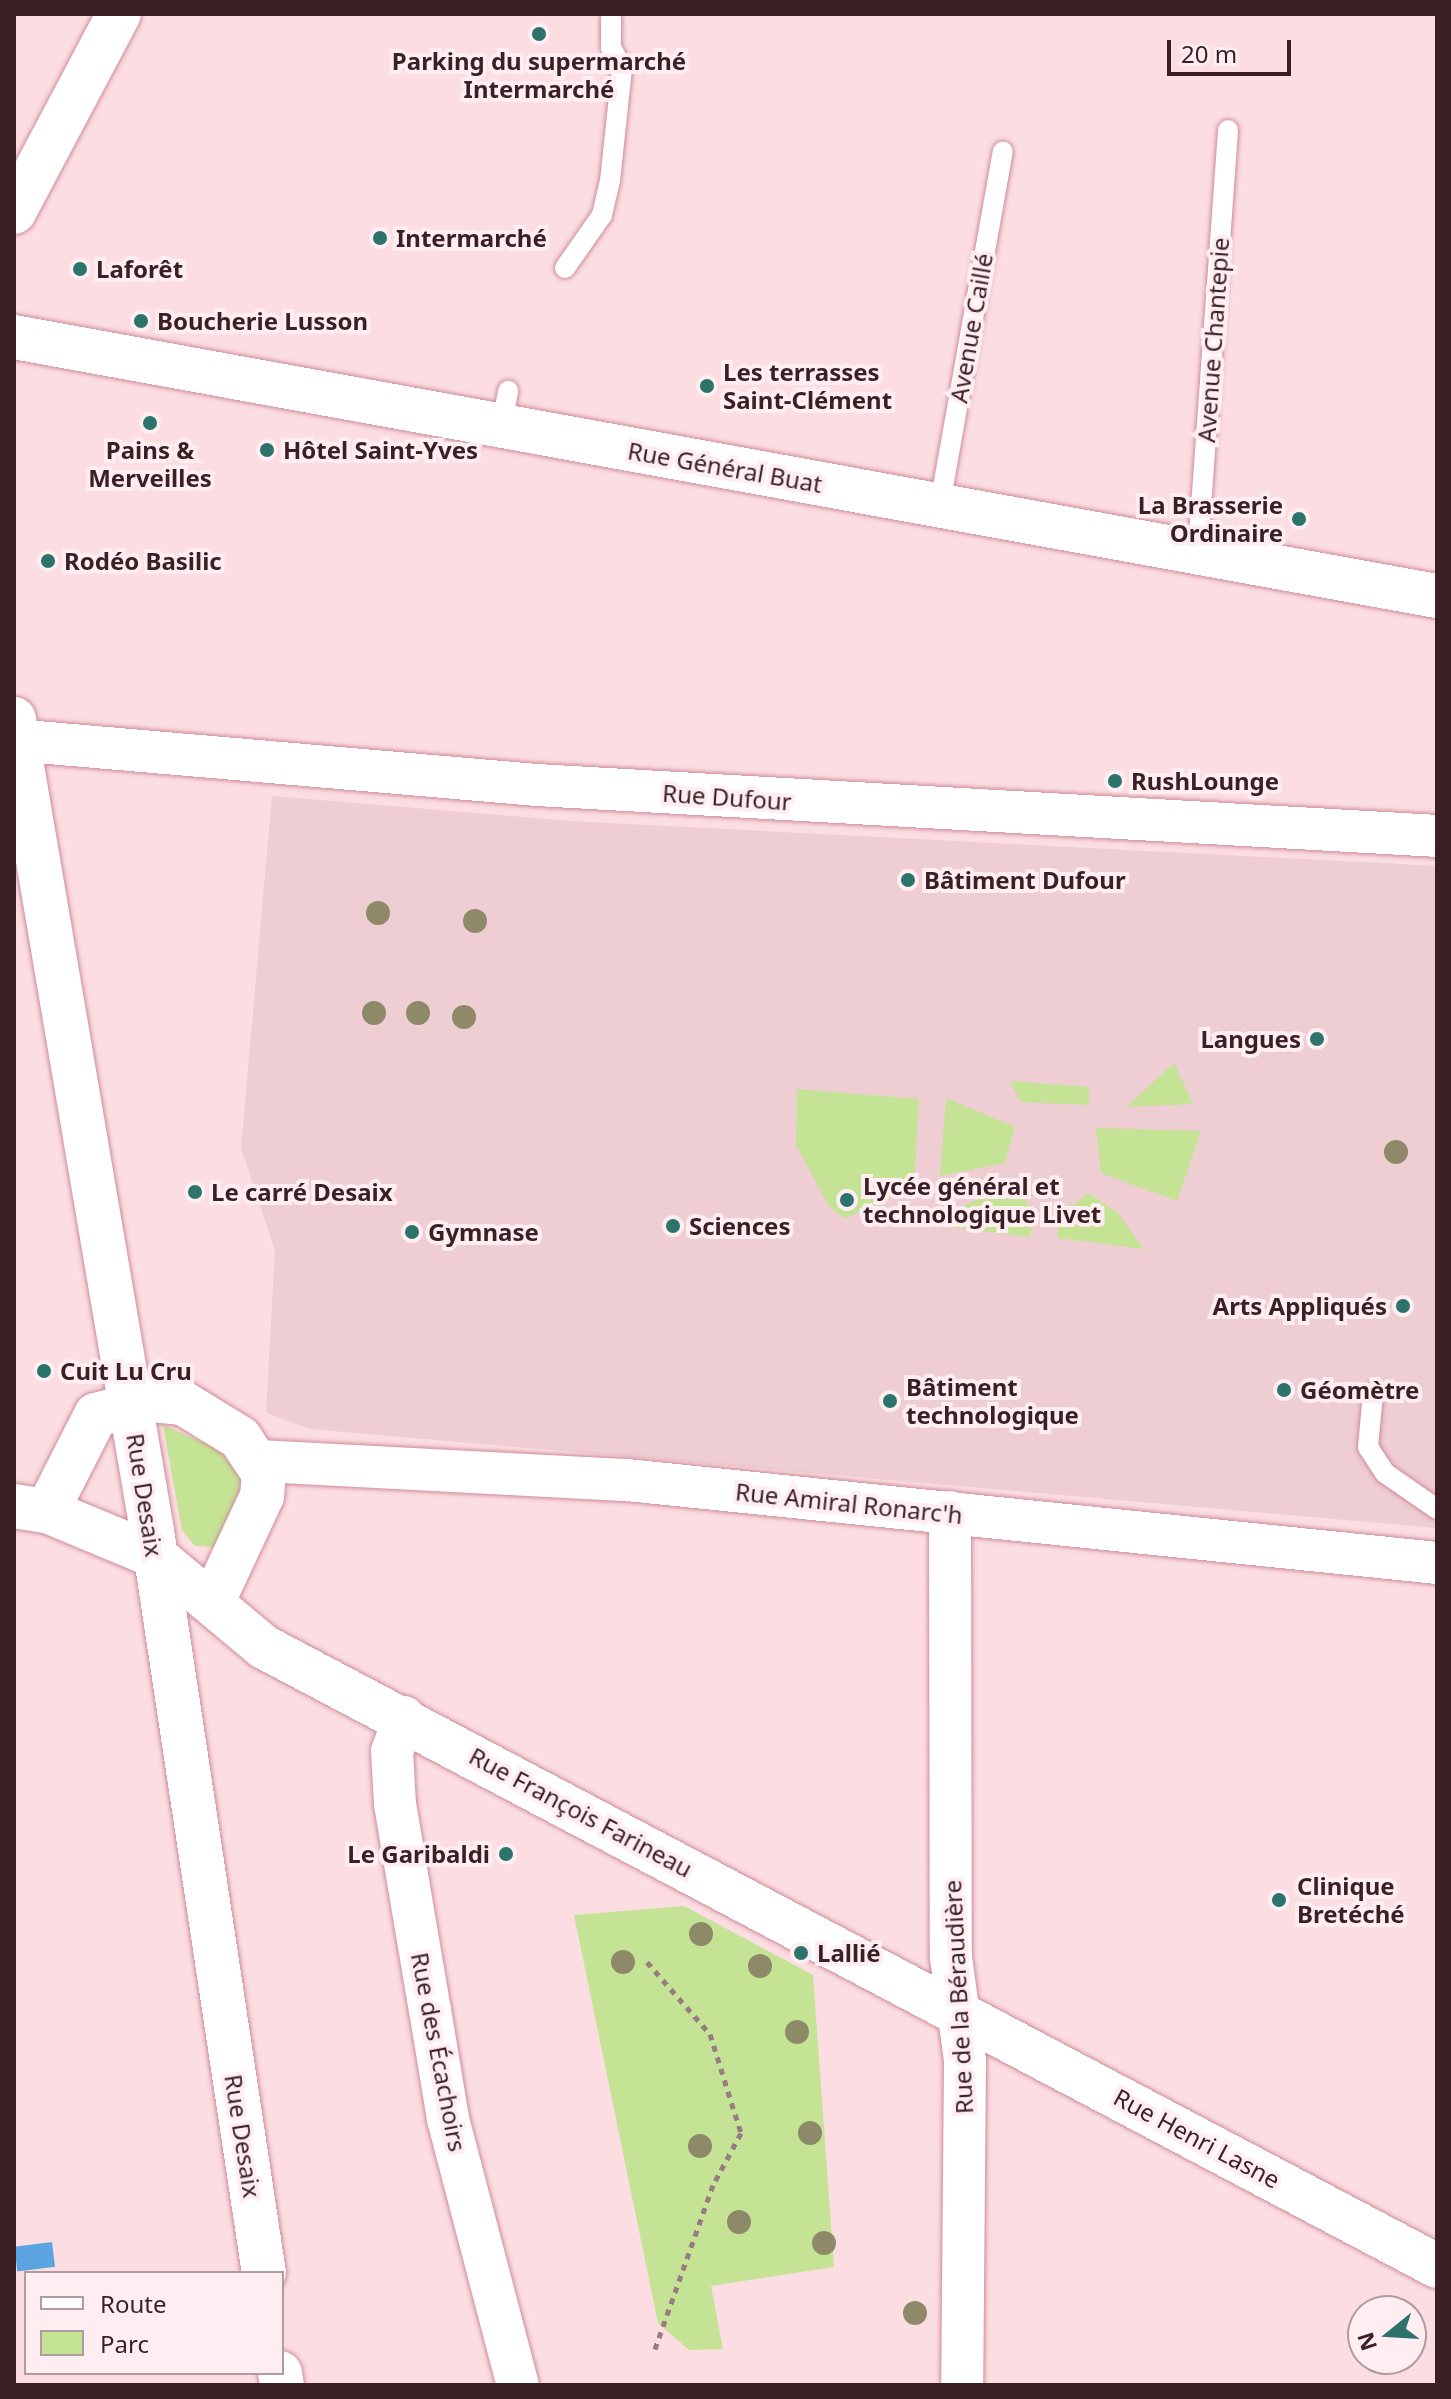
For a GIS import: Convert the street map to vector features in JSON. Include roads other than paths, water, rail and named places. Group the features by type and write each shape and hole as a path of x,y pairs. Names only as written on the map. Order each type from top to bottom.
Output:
{"street":[{"path":"14,212 119,14"},
{"name":"Rue Général Buat","path":"14,337 505,410 940,504 1198,549 1437,596"},
{"name":"Rue Dufour","path":"15,733 537,785 1437,836"},
{"name":"Rue Desaix","path":"15,733 155,1556 264,2271"},
{"path":"30,1508 83,1428 103,1412 130,1405 183,1403 240,1438 260,1461 262,1496 212,1603"},
{"name":"Rue Amiral Ronarc'h","path":"260,1461 627,1480 1437,1563"},
{"name":"Rue François Farineau","path":"30,1508 155,1556 264,1647 404,1717 958,2009"},
{"name":"Rue de la Béraudière","path":"950,1512 951,1957 965,2061 962,2385"},
{"name":"Rue des Écachoirs","path":"404,1717 392,1751 415,1922 448,2119 518,2385"},
{"name":"Rue Henri Lasne","path":"958,2009 1437,2266"}],"lane":[{"path":"565,268 602,215 610,181 622,68 611,47 611,18"},
{"name":"Avenue Chantepie","path":"1198,549 1228,130"},
{"name":"Avenue Caillé","path":"940,504 1003,152"},
{"path":"1373,1393 1368,1447 1396,1483 1437,1509"}],"water":[{"path":"52,2242 55,2267 17,2271 14,2247"}],"place":[{"name":"Parking du supermarché Intermarché","path":"539,34"},
{"name":"Intermarché","path":"380,238"},
{"name":"Laforêt","path":"80,269"},
{"name":"Boucherie Lusson","path":"141,321"},
{"name":"Les terrasses Saint-Clément","path":"707,386"},
{"name":"Pains & Merveilles","path":"150,423"},
{"name":"Hôtel Saint-Yves","path":"267,450"},
{"name":"La Brasserie Ordinaire","path":"1299,519"},
{"name":"Rodéo Basilic","path":"48,561"},
{"name":"RushLounge","path":"1115,781"},
{"name":"Bâtiment Dufour","path":"908,880"},
{"name":"Langues","path":"1317,1039"},
{"name":"Le carré Desaix","path":"195,1192"},
{"name":"Lycée général et technologique Livet","path":"847,1200"},
{"name":"Sciences","path":"673,1226"},
{"name":"Gymnase","path":"412,1232"},
{"name":"Arts Appliqués","path":"1403,1306"},
{"name":"Cuit Lu Cru","path":"44,1371"},
{"name":"Géomètre","path":"1284,1390"},
{"name":"Bâtiment technologique","path":"890,1401"},
{"name":"Le Garibaldi","path":"506,1854"},
{"name":"Clinique Bretéché","path":"1279,1900"},
{"name":"Lallié","path":"801,1953"}]}
